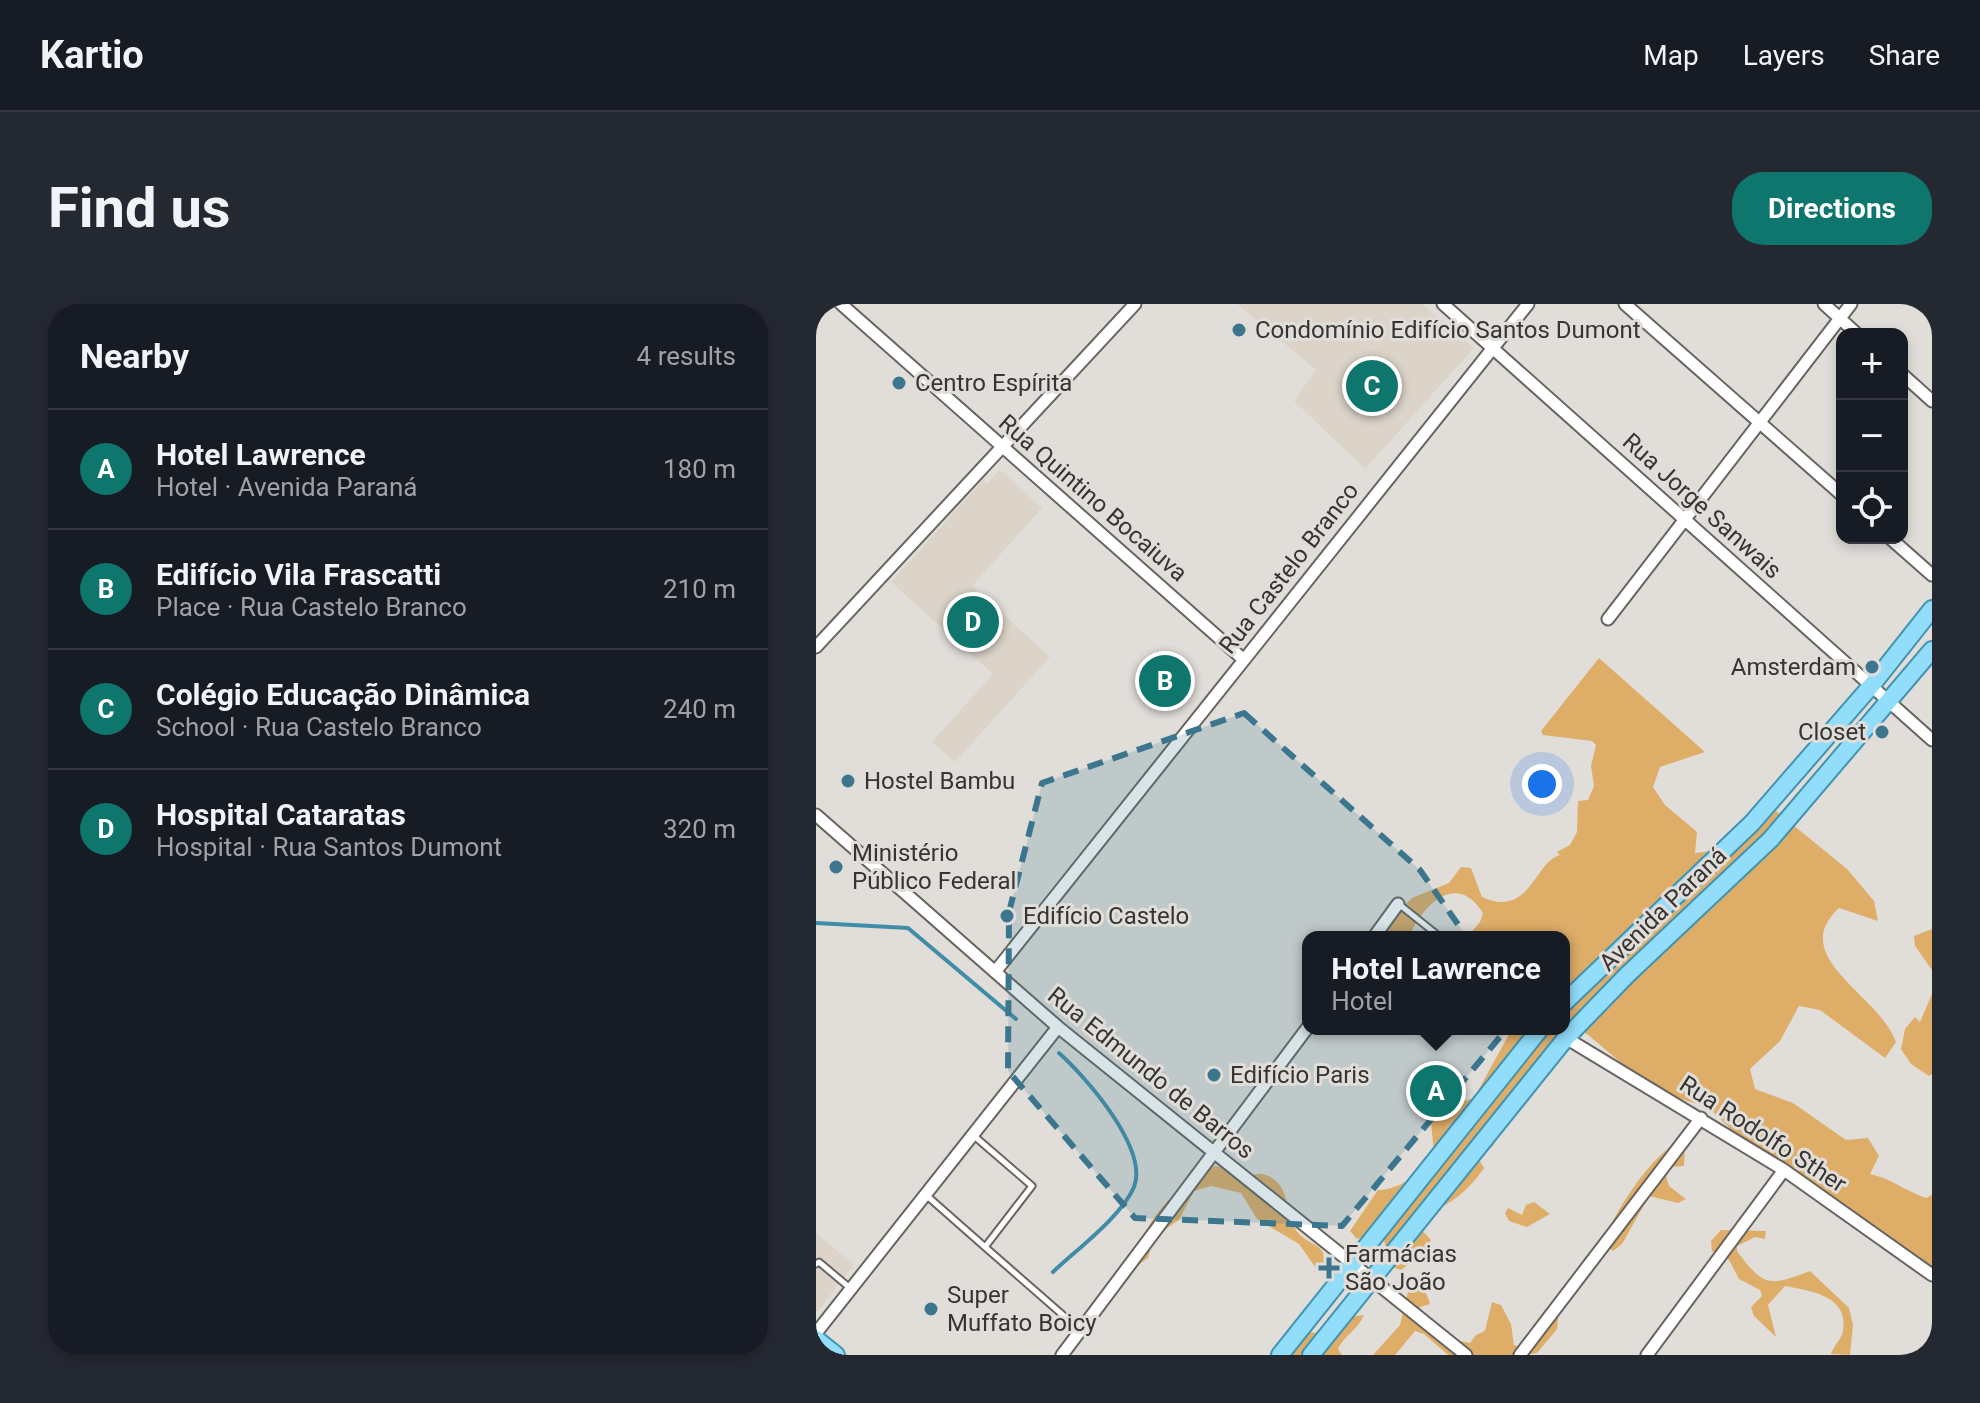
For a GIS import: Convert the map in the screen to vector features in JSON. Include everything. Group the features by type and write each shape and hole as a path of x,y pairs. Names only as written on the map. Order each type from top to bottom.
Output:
{"main road":[{"name":"Avenida Paraná","path":"1570,997 1732,843 1871,686 1932,609"},
{"name":"Avenida Paraná","path":"1570,1034 1627,975 1771,839 1932,650"},
{"path":"1280,1355 1535,1035"},
{"name":"Avenida Paraná","path":"1311,1355 1569,1035"},
{"path":"816,1339 836,1355"}],"street":[{"name":"Rua Quintino Bocaiuva","path":"841,304 1244,660"},
{"path":"816,647 1135,304"},
{"name":"Rua Jorge Sanwais","path":"1443,304 1932,740"},
{"name":"Rua Castelo Branco","path":"995,972 1528,304"},
{"path":"1625,304 1836,490"},
{"path":"1824,304 1850,328"},
{"path":"1608,619 1851,304"},
{"path":"1908,379 1932,401"},
{"path":"1897,544 1932,575"},
{"name":"Rua Edmundo de Barros","path":"816,815 1058,1027 1466,1355"},
{"path":"1378,931 1398,904"},
{"path":"818,1327 1058,1027"},
{"path":"1062,1355 1302,1035"},
{"name":"Rua Rodolfo Sther","path":"1566,1038 1784,1170 1932,1275"},
{"path":"1520,1355 1701,1118"},
{"path":"1647,1355 1784,1170"},
{"path":"1927,1355 1932,1349"}],"lane":[{"path":"1398,904 1432,931"},
{"path":"973,1135 1032,1186 985,1247"},
{"path":"925,1194 1080,1330"},
{"path":"816,1264 819,1262 850,1288"}],"highlighted area":[{"path":"1244,713 1420,870 1520,1013 1342,1226 1135,1218 1008,1071 1009,912 1042,783"}],"shaded area":[{"path":"1237,304 1422,304 1474,348 1365,469 1294,401 1316,370"},
{"path":"1000,470 1042,508 972,586 1050,657 955,762 932,742 993,674 891,582 983,480 987,484"},
{"path":"1599,658 1705,752 1660,767 1653,787 1665,805 1697,832 1695,853 1739,848 1776,811 1847,869 1874,901 1878,921 1839,908 1826,926 1823,943 1829,959 1886,1024 1896,1042 1885,1058 1820,1010 1799,1006 1780,1041 1750,1069 1755,1089 1793,1103 1846,1140 1868,1138 1879,1156 1870,1174 1926,1198 1932,1195 1932,1270 1791,1166 1741,1139 1709,1108 1676,1097 1637,1076 1587,1034 1575,1029 1496,1134 1493,1146 1478,1158 1484,1168 1479,1175 1453,1200 1429,1210 1417,1225 1431,1240 1414,1260 1401,1270 1391,1267 1384,1240 1376,1234 1357,1239 1350,1231 1378,1190 1395,1187 1410,1179 1434,1153 1431,1122 1444,1108 1474,1098 1509,1035 1570,1035 1570,931 1472,931 1483,913 1473,900 1462,894 1451,894 1431,904 1412,931 1387,931 1388,920 1412,898 1449,883 1461,867 1471,868 1482,897 1498,902 1511,901 1529,887 1551,860 1560,855 1557,852 1570,845 1577,832 1578,801 1588,800 1594,786 1591,766 1596,745 1592,741 1543,735 1541,731"},
{"path":"1932,929 1932,970 1915,946 1914,936"},
{"path":"1932,994 1932,1074 1929,1076 1911,1064 1901,1049 1905,1029 1915,1017 1920,1022"},
{"path":"1673,1146 1685,1146 1684,1166 1671,1167 1666,1176 1669,1186 1686,1199 1678,1203 1649,1196 1622,1244 1613,1251 1605,1245 1612,1222 1642,1176"},
{"path":"1215,1166 1239,1176 1262,1174 1279,1184 1294,1227 1323,1252 1325,1264 1316,1268 1299,1244 1257,1219 1241,1193 1211,1186 1194,1191 1179,1220 1154,1237 1148,1258 1133,1269 1144,1235 1161,1208 1172,1196"},
{"path":"1534,1202 1550,1214 1527,1227 1509,1221 1505,1213 1508,1208 1522,1215 1526,1205"},
{"path":"1721,1230 1766,1231 1765,1239 1755,1237 1737,1246 1737,1251 1754,1272 1761,1278 1776,1281 1810,1271 1849,1308 1853,1325 1850,1355 1831,1354 1842,1334 1843,1319 1840,1309 1826,1297 1785,1286 1768,1305 1776,1337 1754,1316 1751,1307 1762,1296 1760,1290 1739,1279 1729,1260 1712,1251 1711,1241"},
{"path":"816,1233 854,1265 816,1313"},
{"path":"1409,1287 1421,1289 1430,1304 1420,1307 1418,1313 1450,1339 1470,1343 1476,1335 1485,1331 1492,1302 1501,1305 1511,1324 1514,1345 1524,1348 1549,1306 1559,1309 1557,1329 1537,1353 1525,1355 1448,1355 1424,1334 1415,1331 1395,1355 1373,1355 1400,1325"},
{"path":"1364,1315 1338,1349 1342,1355 1289,1355 1290,1332 1332,1333 1344,1318"}],"waterway":[{"path":"816,923 908,928 1016,1019"},
{"path":"1053,1272 1120,1209 1134,1187 1136,1171 1124,1134 1112,1115 1099,1096 1059,1053"}],"place":[{"name":"Condomínio Edifício Santos Dumont","path":"1239,330"},
{"name":"Centro Espírita","path":"899,383"},
{"name":"Colégio Educação Dinâmica","path":"1372,386"},
{"name":"Hospital Cataratas","path":"973,622"},
{"name":"Amsterdam","path":"1872,667"},
{"name":"Edifício Vila Frascatti","path":"1165,681"},
{"name":"Closet","path":"1882,732"},
{"name":"Hostel Bambu","path":"848,781"},
{"name":"Ministério Público Federal","path":"836,867"},
{"name":"Edifício Castelo","path":"1007,916"},
{"name":"Edifício Paris","path":"1214,1075"},
{"name":"Hotel Lawrence","path":"1436,1091"},
{"name":"Farmácias São João","path":"1329,1268"},
{"name":"Super Muffato Boicy","path":"931,1309"}]}
